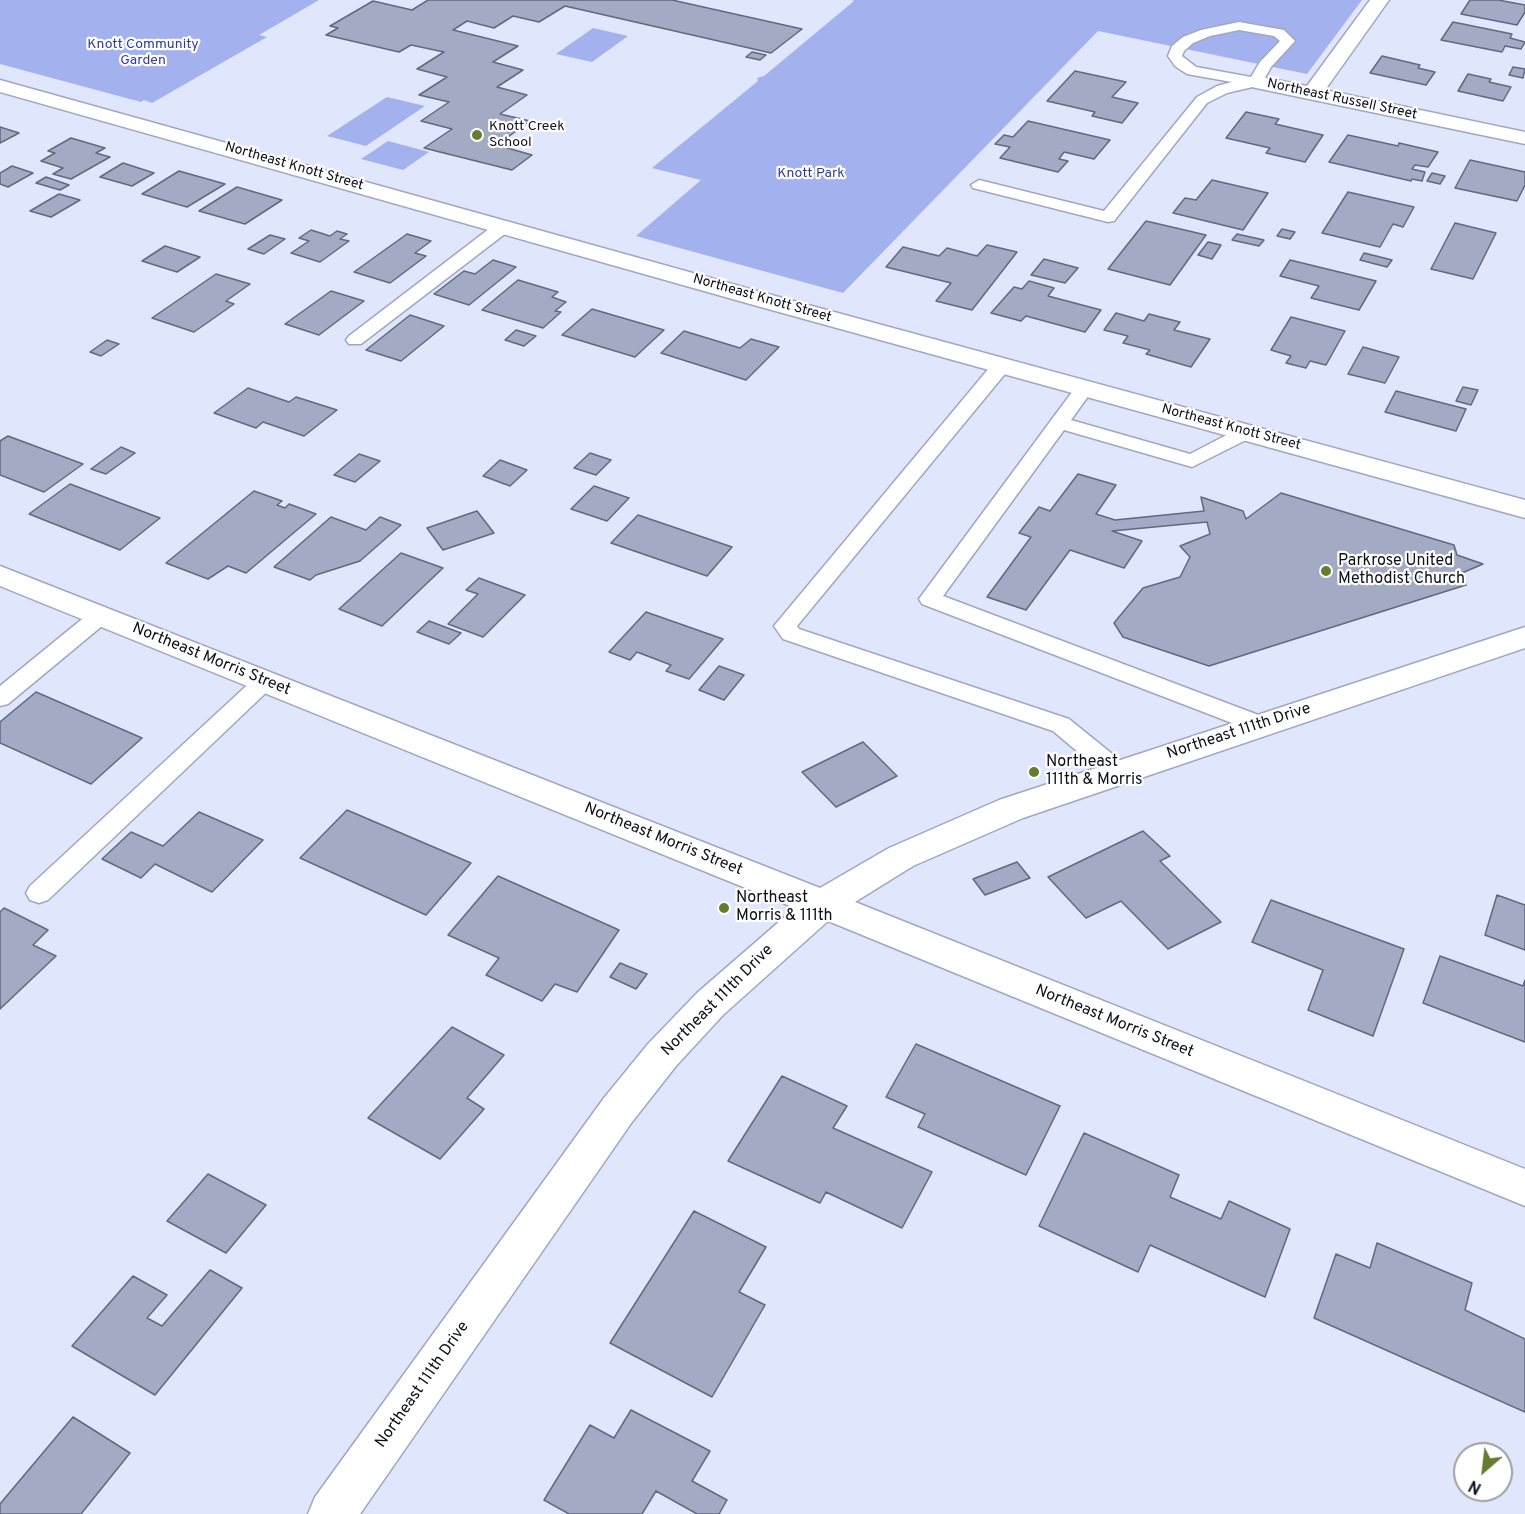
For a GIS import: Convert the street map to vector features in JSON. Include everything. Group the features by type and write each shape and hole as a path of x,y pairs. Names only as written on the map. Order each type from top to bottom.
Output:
{"street":[{"path":"1312,94 1380,0"},
{"name":"Northeast Russell Street","path":"1256,82 1525,138"},
{"name":"Northeast Knott Street","path":"0,86 1525,509"},
{"name":"Northeast Morris Street","path":"0,575 1525,1188"},
{"name":"Northeast 111th Drive","path":"332,1514 618,1110 662,1055 710,1004 823,904 901,857 1011,809 1525,637"}],"lane":[{"path":"1239,26 1279,33 1288,41 1265,66 1256,82 1192,71 1180,63 1175,56 1177,49 1188,40 1206,33 1239,26"},
{"name":"Northeast Russell Street","path":"979,185 1108,217 1202,100 1222,89 1256,82"},
{"path":"355,340 504,226"},
{"path":"1002,365 785,626 791,634 1061,725 1118,772"},
{"path":"1085,388 930,599 1261,724"},
{"path":"1059,423 1192,461 1247,432"},
{"path":"0,698 100,616"},
{"path":"39,893 265,681"}],"green space":[{"name":"Knott Community Garden","path":"0,0 319,0 259,35 267,37 152,103 0,64"},
{"name":"Knott Park","path":"852,0 1362,0 1307,74 1098,31 843,293 636,236 701,180 652,168 758,81 757,78 764,76 854,1"},
{"path":"593,28 628,36 592,62 556,54"},
{"path":"387,97 425,106 366,146 327,136"},
{"path":"388,141 429,152 403,170 361,159"}],"building":[{"path":"428,0 672,0 802,29 771,53 565,6 539,22 513,16 494,28 467,21 453,30 518,46 493,62 523,70 497,87 527,95 500,114 530,121 497,145 532,155 512,170 424,148 452,129 421,121 449,102 419,95 447,77 417,69 444,52 411,45 399,52 326,35 338,28 330,26 373,1 412,10"},
{"path":"1470,0 1498,0 1525,5 1525,12 1517,25 1461,14"},
{"path":"1453,22 1512,34 1510,38 1525,42 1521,49 1505,46 1502,52 1441,40"},
{"path":"752,52 766,55 760,60 746,57"},
{"path":"1382,56 1420,65 1418,68 1435,72 1426,85 1370,73"},
{"path":"1513,67 1525,69 1523,78 1509,75"},
{"path":"1075,71 1126,82 1112,97 1138,103 1122,123 1092,116 1095,112 1047,101"},
{"path":"1468,74 1491,79 1489,82 1511,87 1503,101 1458,91"},
{"path":"1246,112 1279,119 1275,124 1323,135 1305,162 1266,153 1270,148 1226,138"},
{"path":"1028,121 1110,140 1094,159 1064,152 1059,159 1068,161 1058,172 1000,158 1010,147 995,144 1004,135 1013,137"},
{"path":"0,127 19,133 0,143"},
{"path":"1348,135 1438,152 1428,167 1415,165 1412,169 1425,172 1422,181 1412,179 1411,181 1329,162"},
{"path":"71,138 105,148 96,153 110,157 71,179 53,174 63,168 41,161 55,153 48,151"},
{"path":"1470,160 1525,172 1525,185 1517,201 1455,188"},
{"path":"123,163 154,173 132,186 100,177"},
{"path":"12,166 33,173 8,187 0,184 0,173"},
{"path":"179,171 225,184 187,207 142,194"},
{"path":"1432,173 1445,176 1440,184 1427,181"},
{"path":"46,177 69,185 60,190 36,183"},
{"path":"1212,180 1268,193 1243,230 1173,213 1185,198 1196,200"},
{"path":"237,187 282,200 245,224 199,211"},
{"path":"1348,192 1414,207 1403,227 1393,224 1380,247 1322,233"},
{"path":"59,194 80,200 51,217 30,211"},
{"path":"1146,221 1206,235 1170,285 1108,269"},
{"path":"1455,223 1496,233 1473,279 1431,269"},
{"path":"1282,229 1295,232 1290,239 1277,236"},
{"path":"311,230 330,236 337,231 347,234 340,239 349,241 320,262 291,253 309,241 299,238"},
{"path":"407,234 431,241 415,253 426,256 390,283 354,272"},
{"path":"1237,234 1264,240 1259,246 1232,240"},
{"path":"270,235 285,239 264,254 248,249"},
{"path":"1208,242 1221,245 1212,259 1198,255"},
{"path":"987,245 1017,252 972,310 936,301 951,283 886,267 903,247 939,256 947,248 977,256"},
{"path":"165,246 200,257 177,272 142,261"},
{"path":"1364,253 1392,260 1387,267 1360,260"},
{"path":"1044,259 1078,268 1065,283 1031,275"},
{"path":"493,260 516,267 469,305 434,294 464,271 475,274"},
{"path":"1290,260 1376,281 1359,310 1311,298 1319,286 1280,276"},
{"path":"216,274 250,284 226,301 234,304 194,332 152,318"},
{"path":"518,280 558,292 552,297 566,302 555,311 561,312 543,328 482,310"},
{"path":"1029,281 1054,288 1048,296 1101,310 1085,332 1026,316 1021,321 991,313 1014,287 1022,289"},
{"path":"331,291 364,301 319,335 285,324"},
{"path":"592,309 664,330 635,357 562,335"},
{"path":"1116,313 1144,321 1149,314 1180,322 1174,330 1210,339 1191,367 1146,354 1150,350 1123,343 1128,336 1104,330"},
{"path":"410,315 444,326 401,361 366,350"},
{"path":"1291,317 1345,331 1326,365 1310,361 1306,368 1286,363 1291,356 1271,350"},
{"path":"516,330 536,336 524,346 505,340"},
{"path":"684,331 740,348 751,339 779,347 746,380 661,353"},
{"path":"107,340 119,344 101,356 90,352"},
{"path":"1363,347 1399,357 1385,383 1348,374"},
{"path":"1463,387 1478,390 1471,405 1456,401"},
{"path":"248,388 289,402 296,397 337,410 304,436 263,422 256,428 214,413"},
{"path":"1396,391 1466,409 1456,431 1385,412"},
{"path":"8,436 83,464 44,492 0,475 0,441"},
{"path":"121,447 135,453 106,474 91,469"},
{"path":"590,453 611,460 596,475 574,468"},
{"path":"359,454 380,461 355,482 334,475"},
{"path":"500,460 527,470 510,486 483,476"},
{"name":"Parkrose United Methodist Church","path":"1078,474 1116,485 1096,514 1115,520 1204,511 1201,497 1243,511 1246,519 1281,493 1454,545 1457,555 1483,564 1462,573 1466,585 1209,666 1123,637 1114,623 1143,588 1180,577 1190,557 1180,546 1210,534 1207,522 1112,531 1142,541 1124,568 1070,550 1026,610 987,597 1031,537 1019,533 1039,507 1050,511"},
{"path":"70,484 160,518 120,550 29,514"},
{"path":"594,486 629,498 607,521 571,509"},
{"path":"254,491 282,501 277,505 285,508 289,504 316,514 246,573 228,566 208,579 166,563"},
{"path":"477,511 494,533 443,550 427,528"},
{"path":"638,515 732,547 707,576 611,543"},
{"path":"331,517 366,530 380,517 401,525 360,561 316,575 310,580 274,567"},
{"path":"401,553 443,568 382,626 339,609"},
{"path":"479,578 525,595 483,637 448,624 478,594 466,590"},
{"path":"646,612 723,639 689,679 666,671 671,665 637,652 630,660 609,652"},
{"path":"429,621 461,633 449,644 417,632"},
{"path":"719,666 744,675 724,700 699,690"},
{"path":"36,692 142,738 91,784 0,743 0,722"},
{"path":"863,742 897,776 836,807 802,772"},
{"path":"347,810 471,863 426,915 300,858"},
{"path":"199,812 263,840 212,892 155,864 141,878 102,859 131,832 163,846"},
{"path":"1143,831 1170,856 1160,861 1221,922 1168,949 1121,901 1086,918 1048,877"},
{"path":"1017,862 1030,878 985,895 973,879"},
{"path":"498,876 619,930 577,992 555,984 542,1001 486,975 499,958 448,935"},
{"path":"1497,895 1525,905 1525,950 1485,935"},
{"path":"1271,900 1404,949 1373,1036 1308,1010 1323,970 1252,942"},
{"path":"4,908 48,930 33,945 56,956 0,1009 0,912"},
{"path":"1440,956 1523,986 1525,980 1525,1042 1423,1003"},
{"path":"620,963 647,974 636,989 610,977"},
{"path":"452,1027 504,1055 467,1098 484,1109 440,1159 368,1118"},
{"path":"916,1044 1060,1106 1026,1175 918,1127 925,1114 886,1097"},
{"path":"782,1076 847,1106 833,1128 932,1172 902,1228 826,1192 820,1203 728,1161"},
{"path":"1084,1133 1179,1175 1170,1197 1221,1219 1229,1201 1290,1229 1265,1297 1150,1245 1138,1272 1039,1226"},
{"path":"208,1174 266,1205 226,1253 167,1221"},
{"path":"694,1211 766,1247 739,1292 765,1305 712,1397 610,1343"},
{"path":"1377,1243 1472,1283 1465,1310 1525,1339 1525,1412 1314,1318 1336,1254 1370,1268"},
{"path":"210,1270 242,1288 155,1395 72,1346 133,1276 167,1295 147,1318 162,1326"},
{"path":"631,1410 710,1451 692,1481 727,1500 719,1514 697,1514 656,1491 642,1514 569,1514 544,1500 590,1425 614,1438"},
{"path":"73,1417 130,1453 81,1514 0,1514 0,1504"}],"place":[{"name":"Knott Creek School","path":"477,135"},
{"name":"Parkrose United Methodist Church","path":"1326,571"},
{"name":"Northeast 111th & Morris","path":"1034,772"},
{"name":"Northeast Morris & 111th","path":"724,908"}]}
